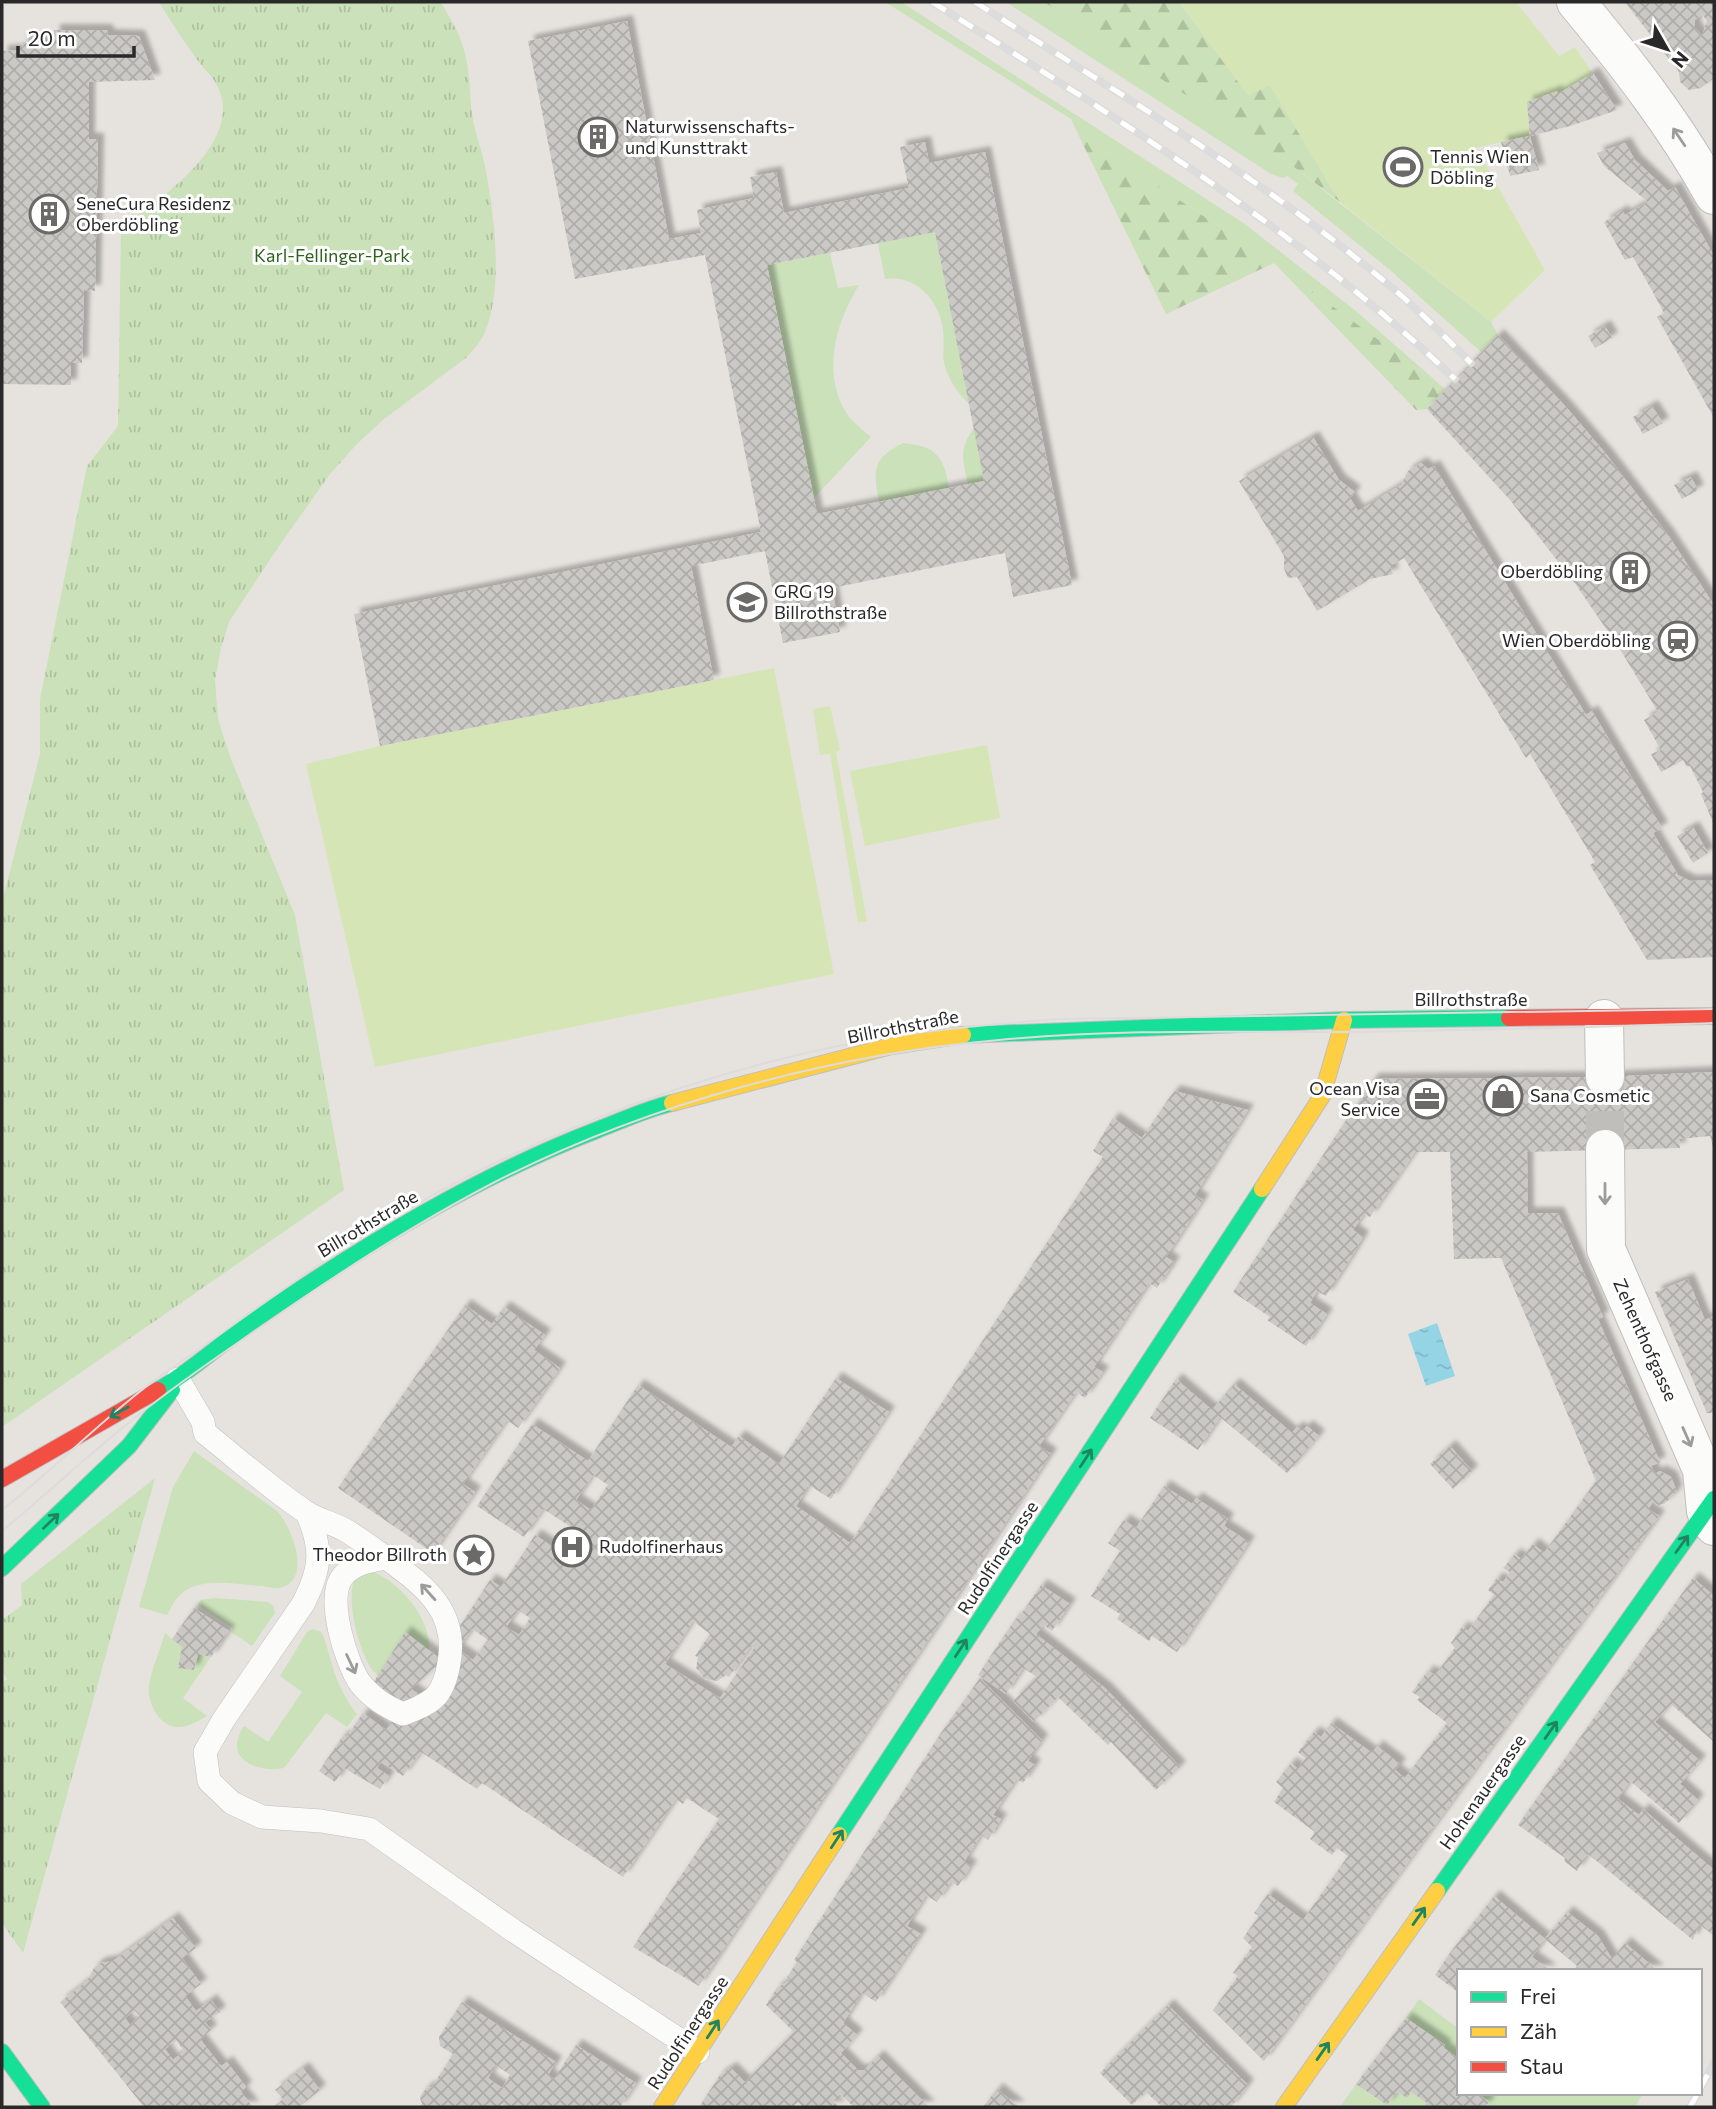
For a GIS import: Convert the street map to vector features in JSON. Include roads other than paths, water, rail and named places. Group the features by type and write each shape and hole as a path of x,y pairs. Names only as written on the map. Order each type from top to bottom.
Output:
{"main road":[{"name":"Billrothstraße","path":"2,1479 178,1379 248,1324 389,1232 465,1189 548,1149 663,1105 891,1046 975,1033 1344,1020 1714,1016"},
{"name":"Rudolfinergasse","path":"662,2107 1322,1096 1344,1020"},
{"name":"Billrothstraße","path":"2,1568 129,1446 178,1379"},
{"name":"Hohenauergasse","path":"1284,2107 1712,1512"},
{"path":"2,2052 41,2107"}],"street":[{"path":"1576,2 1635,75 1683,142 1714,195"},
{"path":"1604,1019 1605,1077"},
{"name":"Zehenthofgasse","path":"1605,1149 1605,1249 1702,1470 1712,1512"}],"lane":[{"path":"178,1379 203,1422 205,1433 307,1513 342,1528 386,1558 419,1582 439,1604 450,1629 451,1655 446,1684 429,1704 403,1714 379,1703 359,1681 344,1648 335,1599 341,1578 358,1563 386,1558"},
{"path":"307,1513 317,1535 319,1561 312,1587 223,1719 205,1752 209,1781 232,1803 262,1817 321,1821 369,1829 514,1931 698,2052"},
{"path":"312,1587 335,1599"}],"water":[{"path":"1437,1323 1455,1376 1426,1386 1408,1334"}],"tunnel":[{"path":"1605,1077 1605,1149"}],"tram line":[{"path":"2,1510 147,1386 358,1239 471,1175 529,1147 589,1121 712,1078 838,1046 892,1036 1057,1019 1714,1009"},
{"path":"2,1531 167,1393 376,1250 463,1199 552,1155 613,1129 740,1088 869,1058 934,1047 1042,1036 1171,1032 1436,1031 1714,1023"}],"railway":[{"path":"932,2 1136,132 1269,224 1333,273 1455,379"},
{"path":"975,2 1188,137 1291,209 1401,295 1471,363"},
{"path":"1702,2085 1714,2062"},
{"path":"1690,2107 1697,2095"}],"place":[{"name":"Naturwissenschafts- und Kunsttrakt","path":"598,137"},
{"name":"Tennis Wien Döbling","path":"1403,167"},
{"name":"SeneCura Residenz Oberdöbling","path":"49,214"},
{"name":"Oberdöbling","path":"1630,572"},
{"name":"GRG 19 Billrothstraße","path":"747,602"},
{"name":"Wien Oberdöbling","path":"1678,641"},
{"name":"Sana Cosmetic","path":"1503,1096"},
{"name":"Ocean Visa Service","path":"1427,1099"},
{"name":"Rudolfinerhaus","path":"572,1547"},
{"name":"Theodor Billroth","path":"474,1555"}],"park label":[{"name":"Karl-Fellinger-Park","path":"332,256"}]}
